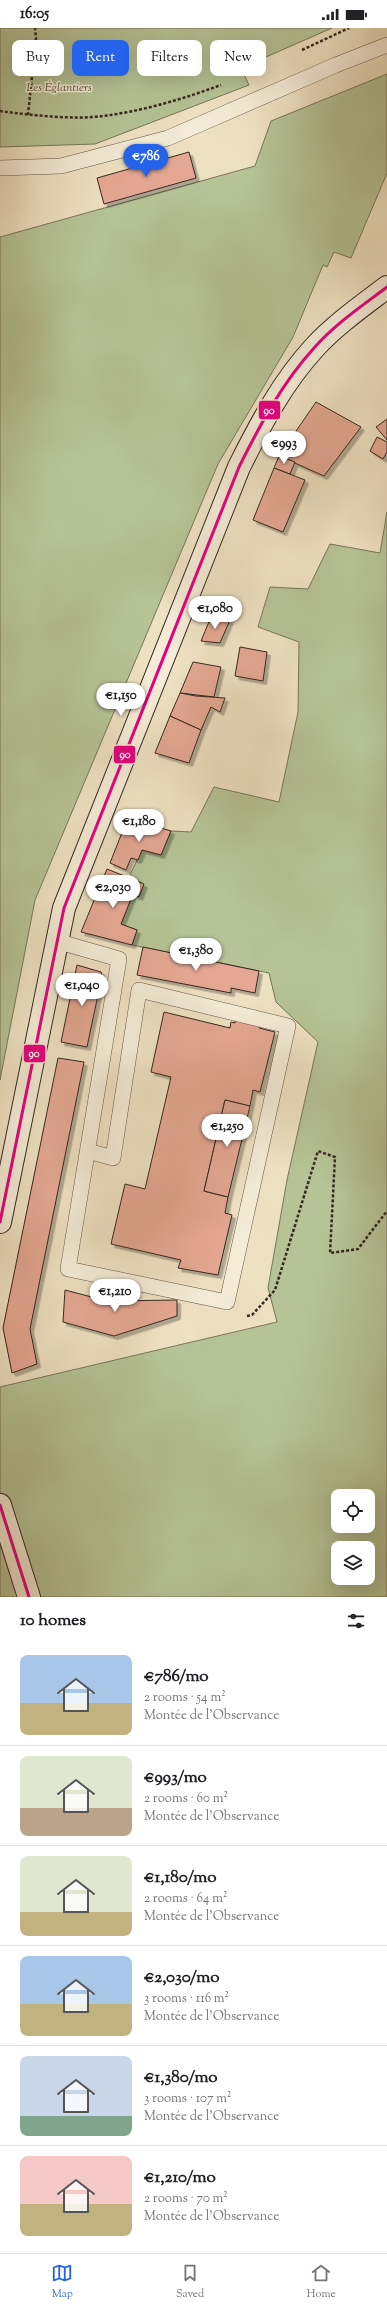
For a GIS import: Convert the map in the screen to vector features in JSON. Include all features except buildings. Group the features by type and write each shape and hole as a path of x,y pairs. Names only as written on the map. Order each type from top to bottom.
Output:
{"street":[{"path":"0,1222 56,941 64,908 103,806 239,467 276,397 314,348 347,317 387,287"},
{"path":"0,1504 29,1597"}],"lane":[{"path":"0,168 61,166 168,138 336,65 387,45"},
{"path":"56,941 119,959 68,1269 227,1302 288,1026 139,990 114,1158 88,1151"}],"path":[{"path":"28,115 36,38 35,28"},
{"path":"300,51 349,28"},
{"path":"0,111 28,115 103,116 184,99 225,84"},
{"path":"246,1317 252,1315 275,1290 318,1151 335,1157 330,1253 358,1249 387,1211"}],"green space":[{"name":"Les Églantiers","path":"0,28 332,28 266,57 266,40 210,40 210,76 245,76 249,85 95,144 0,147"},
{"path":"387,74 387,173 351,258 334,252 327,267 323,265 293,337 218,464 35,900 0,1080 0,237 255,166 271,121"},
{"path":"387,512 387,1597 0,1597 0,1387 277,1322 268,1288 287,1180 318,1042 276,1002 269,973 132,945 137,930 121,924 133,894 139,897 143,884 130,875 142,850 161,855 171,831 191,832 214,787 279,802 298,712 299,642 258,627 270,587 308,589 330,544 380,553"}],"transit line":[{"name":"90","path":"0,1222 64,908 239,467 272,405 302,361 331,331 387,287"},
{"name":"90","path":"0,1505 29,1597"}]}
